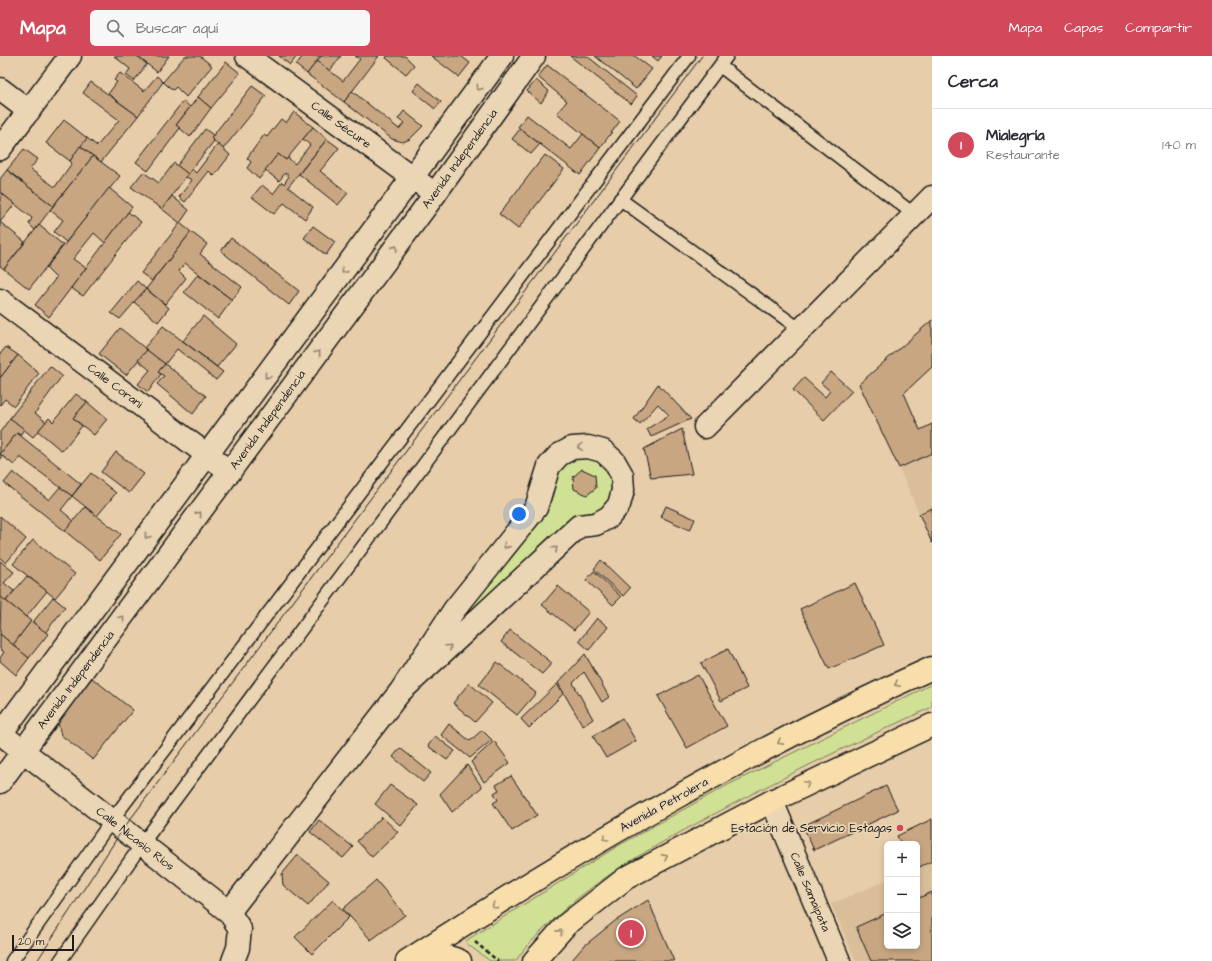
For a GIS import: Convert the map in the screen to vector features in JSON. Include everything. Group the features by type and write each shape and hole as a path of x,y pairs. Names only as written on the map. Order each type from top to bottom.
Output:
{"main road":[{"name":"Avenida Petrolera","path":"407,961 610,834 799,732 932,668"},
{"path":"534,961 566,925 626,878 772,801 932,725"},
{"path":"407,961 423,956 437,955 450,957 460,961"}],"street":[{"path":"0,150 70,56"},
{"name":"Calle Sécure","path":"247,56 435,194"},
{"path":"0,734 502,56"},
{"name":"Avenida Independencia","path":"0,782 435,194 534,56"},
{"path":"0,89 29,111"},
{"path":"705,427 932,197"},
{"name":"Calle Corani","path":"0,300 230,472"},
{"path":"229,912 400,692 454,610 536,508 549,466 559,455 572,448 588,447 603,451 614,461 622,475 623,490 619,505 609,517 596,524 579,526 400,692"},
{"name":"Calle Nicasio Ríos","path":"0,734 229,912 240,929 238,948 233,961"},
{"name":"Calle Samaipata","path":"772,801 839,961"}],"lane":[{"path":"12,961 112,820 689,56"},
{"path":"60,961 142,844 727,56"},
{"path":"720,66 915,215"},
{"path":"620,199 801,330"}],"path":[{"path":"470,938 498,961"}],"shaded area":[{"path":"932,453 932,543 899,468"},
{"path":"932,861 932,961 856,961 831,904 884,881 884,949 920,949 920,867"}],"green space":[{"path":"576,456 599,457 616,486 606,507 596,513 574,518 549,537 468,615 463,615 462,611 538,525 547,511 556,479 562,467"},
{"path":"932,684 932,707 744,798 651,849 609,875 588,890 550,923 527,946 516,961 490,961 467,944 466,941 470,938 616,847 724,787"}],"building":[{"path":"114,56 137,56 147,64 134,81 126,75 130,69"},
{"path":"137,56 169,56 157,72"},
{"path":"185,56 200,56 212,66 186,97 176,87 173,90 163,82"},
{"path":"279,56 297,56 290,65"},
{"path":"303,56 321,56 307,74 296,65"},
{"path":"321,56 341,56 330,71 317,61"},
{"path":"355,56 379,56 344,102 307,74 317,61 343,81 360,59"},
{"path":"387,56 405,56 414,65 406,74 386,58"},
{"path":"431,56 461,56 470,63 459,77"},
{"path":"570,56 587,56 637,96 631,104"},
{"path":"595,56 635,56 652,69 636,89"},
{"path":"652,56 662,56 658,61"},
{"path":"226,62 240,73 211,108 198,97"},
{"path":"547,65 620,121 600,148 557,113 567,101 538,77"},
{"path":"120,73 144,91 157,76 163,82 138,116 108,94 117,82 114,80"},
{"path":"536,80 549,91 541,103 527,91"},
{"path":"91,82 138,116 101,162 80,146 87,138 97,146 119,120 83,93"},
{"path":"419,83 441,102 435,109 413,91"},
{"path":"252,86 266,96 223,149 211,138"},
{"path":"352,91 399,129 404,123 398,119 404,111 423,126 410,139 403,142 392,139 344,102"},
{"path":"198,97 211,108 190,137 176,125"},
{"path":"183,101 190,107 176,125 180,128 148,171 136,162"},
{"path":"294,112 313,127 286,160 278,154 259,179 247,168 251,162 247,158 264,135 267,137 281,119 286,123"},
{"path":"527,115 571,149 583,134 600,148 580,175 518,127"},
{"path":"64,120 87,138 70,161 46,143"},
{"path":"313,127 327,139 288,187 313,207 305,219 284,203 274,214 252,197 262,185 273,194 282,182 284,184 289,176 285,173 279,181 265,170 278,154 286,160 288,158 295,164 310,145 303,139"},
{"path":"205,129 213,135 211,138 214,141 188,174 177,166"},
{"path":"520,129 540,144 531,154 512,139"},
{"path":"327,139 339,148 320,171 348,193 338,205 299,174"},
{"path":"218,144 230,155 214,176 209,171 185,202 179,197 192,180 186,177 192,169 196,173"},
{"path":"80,146 93,156 53,206 7,170 24,149 38,159 30,169 55,187 72,163 70,161"},
{"path":"545,155 564,169 518,229 499,214"},
{"path":"93,156 120,176 66,242 54,232 63,220 50,210"},
{"path":"174,163 188,174 162,209 131,187 143,172 159,183"},
{"path":"7,170 53,206 35,230 29,224 32,218 0,192 0,179"},
{"path":"109,188 132,207 105,243 94,233 73,259 86,268 49,317 35,305 56,278 46,268"},
{"path":"0,192 15,204 0,222"},
{"path":"172,196 189,210 180,223 162,209"},
{"path":"128,212 141,222 83,296 71,288"},
{"path":"0,222 25,242 4,269 0,266"},
{"path":"180,223 191,232 152,281 141,273"},
{"path":"39,225 63,245 29,289 4,269"},
{"path":"313,226 335,242 326,255 304,238"},
{"path":"191,232 207,244 200,254 242,287 232,300 185,263 179,271 186,278 165,304 146,289"},
{"path":"231,238 299,291 289,305 221,251"},
{"path":"198,274 232,300 218,319 184,292"},
{"path":"137,281 146,289 120,319 111,313"},
{"path":"146,289 169,308 158,322 134,302"},
{"path":"203,316 236,344 217,367 183,341"},
{"path":"932,320 932,367 904,393 920,430 932,424 932,453 899,468 859,384"},
{"path":"163,326 223,372 216,380 177,349 165,364 144,348"},
{"path":"120,328 147,350 126,375 99,354"},
{"path":"6,347 18,355 0,378 0,354"},
{"path":"147,350 165,364 158,372 161,374 148,392 138,384 150,370 138,360"},
{"path":"18,355 39,373 14,406 5,399 0,405 0,378"},
{"path":"165,364 206,396 193,414 157,384 164,376 158,372"},
{"path":"50,366 62,376 35,413 46,422 33,437 10,418"},
{"path":"831,372 852,391 824,420 793,390 804,378 825,397 830,391 821,383"},
{"path":"658,384 691,419 651,437 647,429 669,415 658,404 640,424 634,419"},
{"path":"76,394 87,402 73,418 82,426 62,451 38,431 49,418 53,422"},
{"path":"87,402 107,419 94,435 73,418"},
{"path":"10,418 24,429 20,435 17,433 0,454 0,432"},
{"path":"682,429 692,474 651,478 644,449"},
{"path":"17,433 81,484 72,496 20,457 14,465 0,454"},
{"path":"116,452 144,474 129,493 101,472"},
{"path":"582,469 595,475 596,488 587,495 574,489 573,477"},
{"path":"13,472 49,500 60,487 72,496 61,510 74,521 65,531 4,483"},
{"path":"91,473 116,493 97,516 72,496"},
{"path":"666,506 695,519 690,530 661,517"},
{"path":"85,507 121,534 100,560 65,531"},
{"path":"932,508 932,543 919,514"},
{"path":"0,516 26,539 6,563 0,558"},
{"path":"33,540 75,574 55,598 13,564"},
{"path":"601,560 630,588 623,596 594,569"},
{"path":"0,561 14,572 4,583 14,591 6,601 0,598"},
{"path":"594,571 621,597 613,605 586,580"},
{"path":"27,576 47,591 26,617 6,601"},
{"path":"855,583 884,645 829,669 800,609"},
{"path":"558,586 589,612 574,630 542,605"},
{"path":"1,597 31,621 13,645 0,634"},
{"path":"53,597 65,607 45,633 33,622"},
{"path":"597,618 608,627 589,650 579,641"},
{"path":"31,621 48,634 29,658 13,645"},
{"path":"510,630 552,663 542,674 501,642"},
{"path":"0,634 29,658 16,675 0,661 0,658 4,652 0,649"},
{"path":"728,649 747,688 721,701 701,663"},
{"path":"585,654 609,697 602,702 584,672 573,683 593,719 583,726 558,683"},
{"path":"497,662 536,693 517,715 479,685"},
{"path":"698,675 727,726 687,748 658,696"},
{"path":"92,678 133,710 93,760 61,735 57,720"},
{"path":"469,683 492,703 475,722 453,703"},
{"path":"557,684 563,694 529,728 521,719"},
{"path":"622,718 636,741 606,758 593,736"},
{"path":"449,724 470,741 482,730 492,740 470,758 441,735"},
{"path":"435,736 455,751 447,760 428,746"},
{"path":"494,741 510,763 484,782 471,762"},
{"path":"400,748 431,773 423,782 393,757"},
{"path":"467,765 482,787 452,812 440,794"},
{"path":"511,776 537,815 512,831 493,803 498,800 494,793 499,790 496,785"},
{"path":"390,785 418,805 401,826 375,804"},
{"path":"886,786 898,810 814,850 803,826"},
{"path":"382,817 398,832 372,857 357,841"},
{"path":"932,819 932,861 920,867 920,841 900,841 897,836"},
{"path":"319,820 353,847 343,858 310,832"},
{"path":"298,855 329,881 308,906 283,885 282,874"},
{"path":"376,880 405,915 371,940 343,909"},
{"path":"932,892 932,961 871,961 856,927 884,914 884,949 920,949 920,898"},
{"path":"333,900 349,917 312,954 295,937"},
{"path":"648,900 674,961 571,961 584,946 615,921"}],"tram line":[{"path":"37,961 123,829 702,56"}],"place":[{"name":"Estación de Servicio Estagas","path":"900,828"},
{"name":"Mialegría","path":"631,933"}]}
